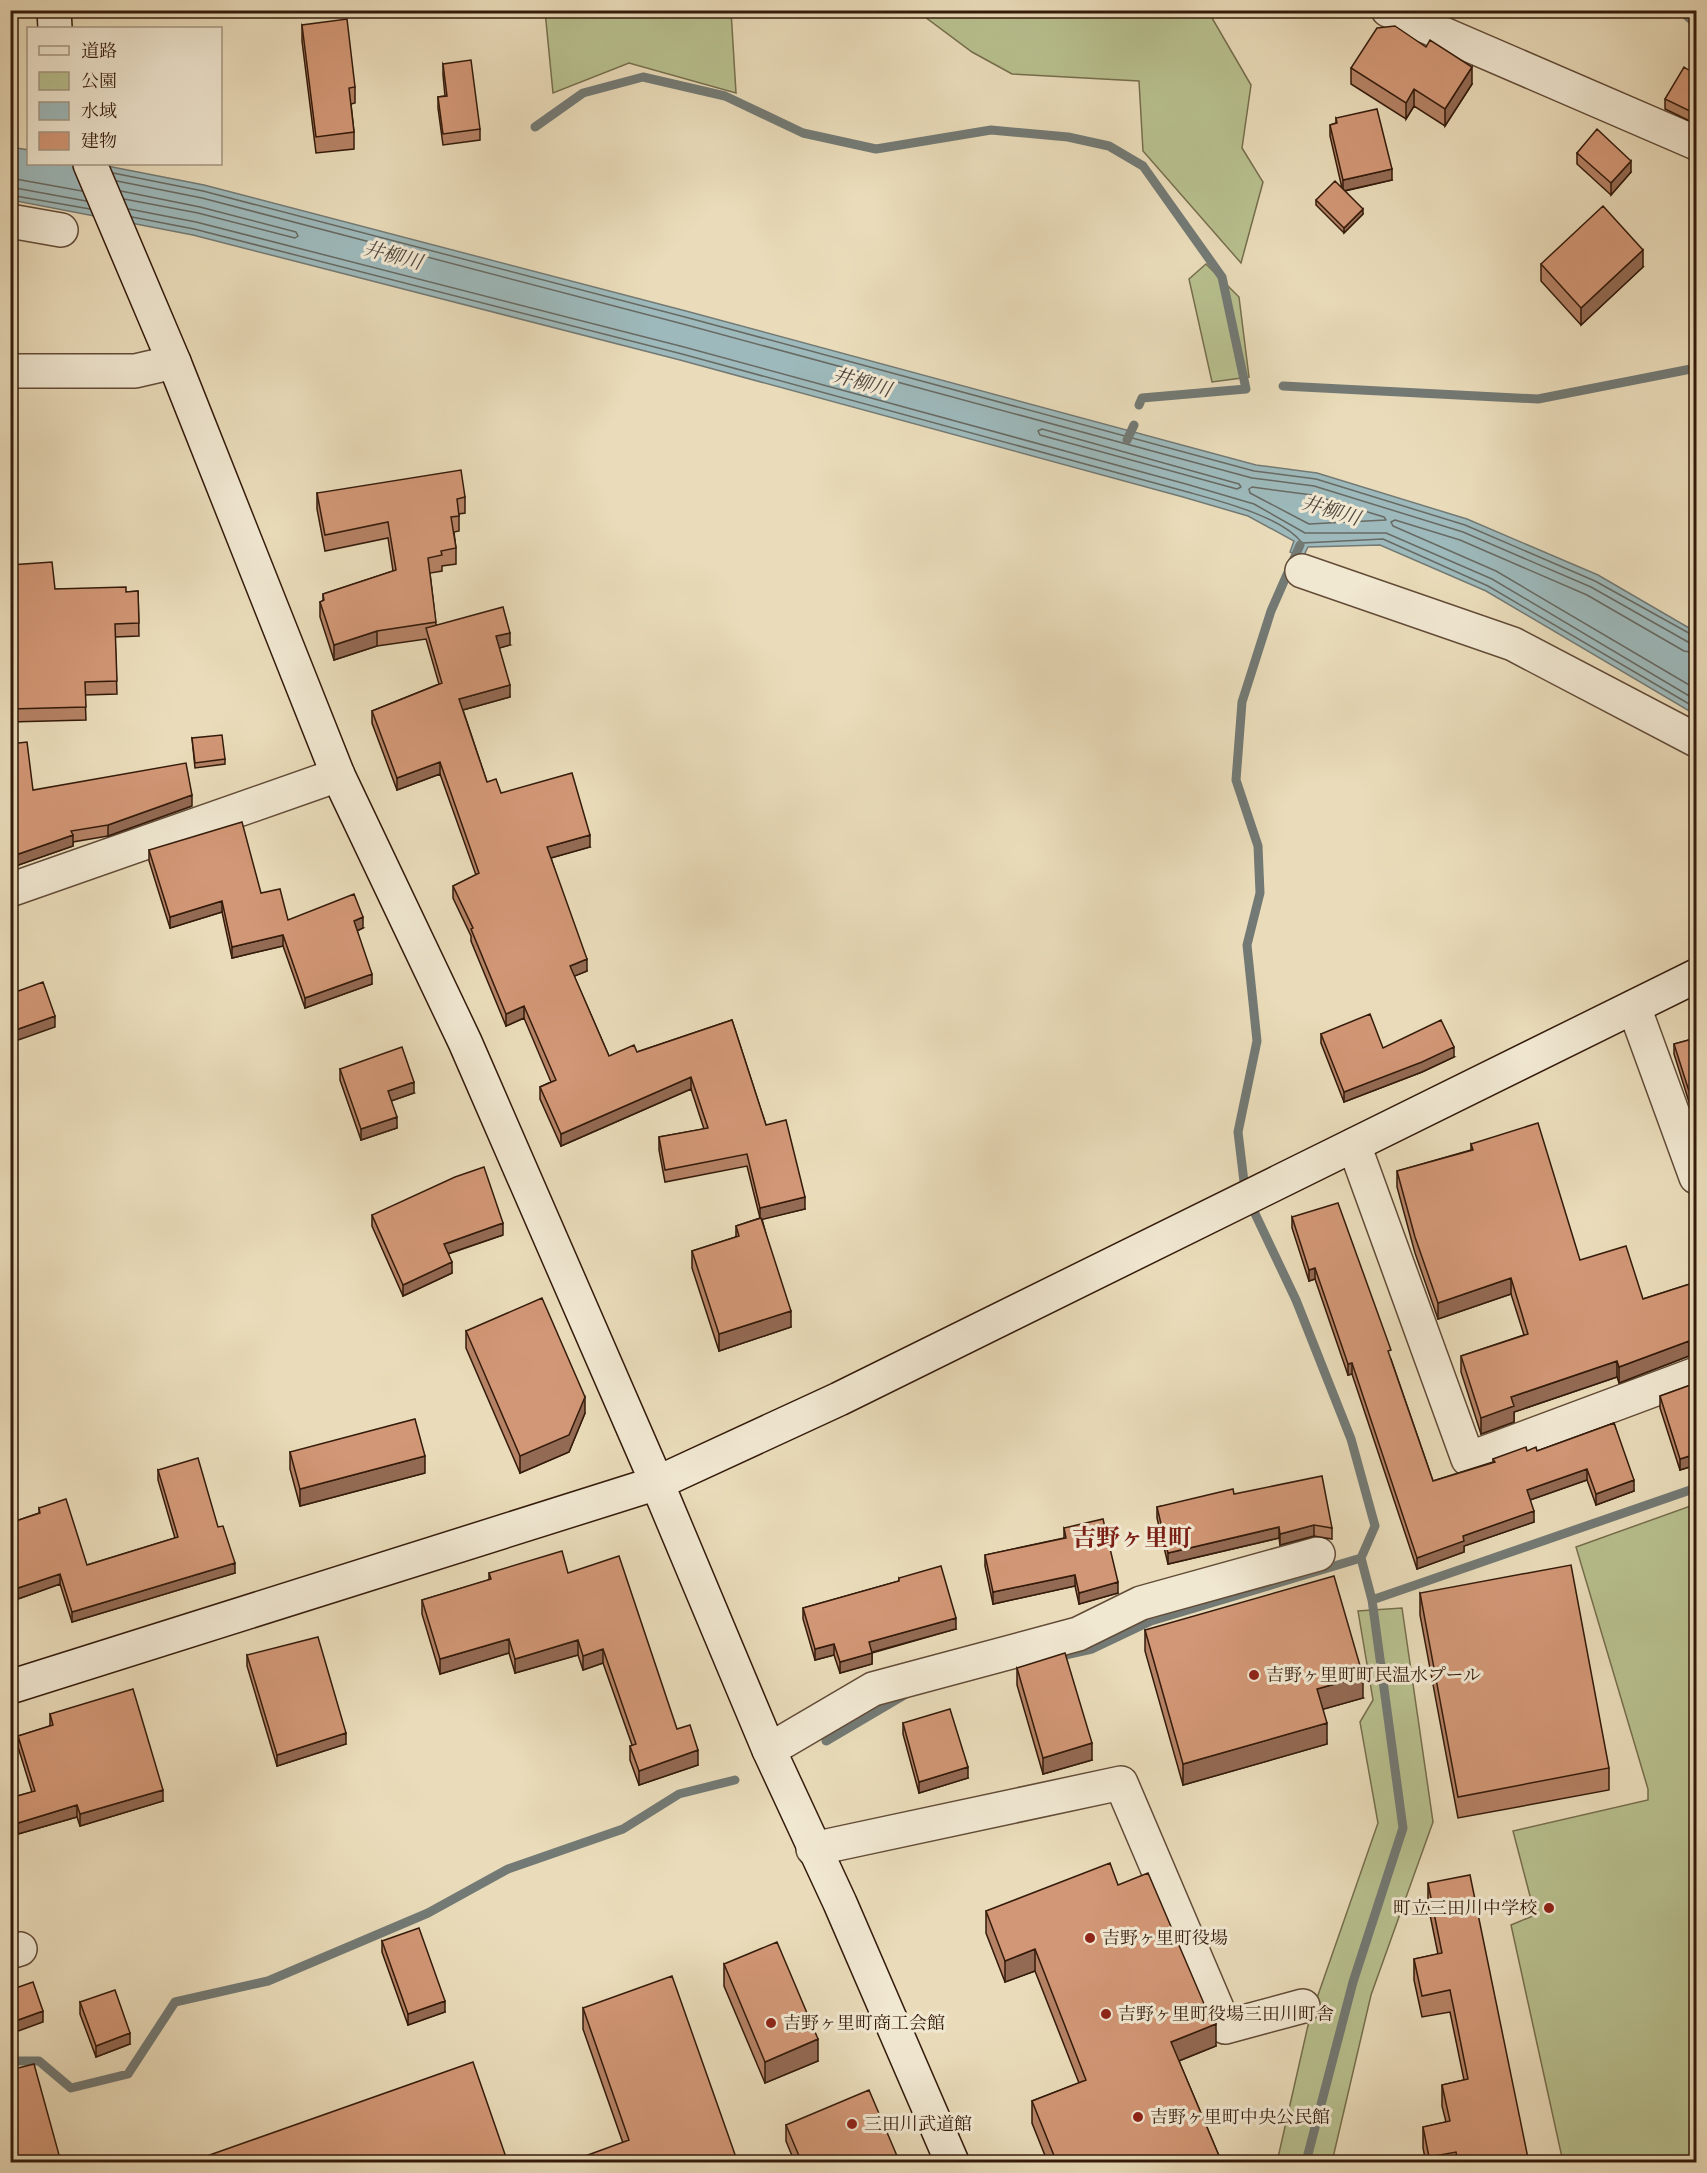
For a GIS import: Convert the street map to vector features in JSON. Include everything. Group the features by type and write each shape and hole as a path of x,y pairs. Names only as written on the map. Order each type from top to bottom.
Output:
{"street":[{"path":"54,10 55,27"},
{"path":"1388,10 1696,143"},
{"path":"90,165 116,230 174,362 338,775 465,1042 657,1483 769,1750 840,1903 952,2163"},
{"path":"10,222 61,230"},
{"path":"10,371 135,371 174,362"},
{"path":"1302,571 1513,644 1696,740"},
{"path":"10,890 338,775"},
{"path":"10,1687 657,1483 839,1399 1696,976"},
{"path":"1634,1007 1691,1144 1696,1177"},
{"path":"1354,1145 1468,1459 1696,1374"},
{"path":"769,1750 873,1689 1078,1634 1141,1602 1318,1554"},
{"path":"813,1849 1121,1783 1225,2027 1303,2006"}],"green space":[{"path":"545,11 731,11 736,93 629,63 553,93"},
{"path":"917,11 1208,11 1251,85 1242,148 1263,182 1241,263 1143,151 1139,81 1012,74 972,52"},
{"path":"1206,264 1239,297 1249,377 1212,382 1189,279"},
{"path":"1696,1504 1696,2162 1563,2162 1511,1925 1535,1915 1513,1831 1648,1800 1648,1789 1576,1547"},
{"path":"1402,1608 1433,1822 1371,1995 1332,2162 1277,2162 1309,2021 1378,1823 1360,1722 1373,1700 1358,1611"}],"water":[{"name":"井柳川","path":"11,147 27,150 27,165 102,165 204,185 686,311 1256,465 1317,473 1467,519 1598,575 1696,632 1696,715 1486,591 1380,545 1308,547 1303,557 1290,552 1294,541 1248,516 1183,497 680,360 193,235 11,200"}],"building":[{"path":"347,19 355,87 349,88 354,132 316,137 302,25"},
{"path":"1395,26 1426,47 1430,40 1472,67 1445,109 1414,89 1406,103 1351,68 1377,28"},
{"path":"471,60 480,129 443,134 438,97 447,96 443,64"},
{"path":"1684,67 1696,75 1696,114 1665,99"},
{"path":"1377,109 1392,169 1343,180 1330,125 1337,123 1336,118"},
{"path":"1597,129 1631,161 1611,183 1577,153"},
{"path":"1335,181 1363,209 1344,228 1316,200"},
{"path":"1603,206 1643,250 1581,308 1541,264"},
{"path":"10,258 14,258 17,338 10,339"},
{"path":"461,470 465,497 457,499 459,516 451,517 456,548 441,551 442,555 428,558 436,622 377,631 334,645 320,602 324,600 323,594 396,570 388,522 325,535 317,493"},
{"path":"52,562 55,589 126,587 126,592 138,591 139,623 115,624 117,681 85,682 86,707 10,709 10,565"},
{"path":"503,607 510,633 496,636 510,685 459,699 487,782 496,779 501,793 572,773 590,835 547,847 587,959 570,966 609,1056 634,1045 637,1052 732,1020 766,1125 786,1120 805,1197 760,1208 747,1154 665,1170 659,1137 708,1128 691,1077 561,1134 540,1087 556,1080 524,1006 506,1014 471,929 473,928 453,886 479,873 440,762 397,778 372,711 442,683 426,628"},
{"path":"222,735 225,759 195,763 192,738"},
{"path":"27,742 33,790 186,763 192,795 108,825 71,831 73,835 10,857 10,744"},
{"path":"242,822 261,893 280,889 288,920 354,894 363,917 354,921 372,974 305,998 283,935 232,947 222,901 170,917 149,850"},
{"path":"43,982 55,1016 10,1032 10,994"},
{"path":"1370,1014 1383,1048 1441,1020 1454,1047 1344,1092 1321,1034"},
{"path":"1696,1038 1696,1106 1694,1107 1674,1044"},
{"path":"402,1047 414,1082 388,1091 397,1117 361,1129 340,1069"},
{"path":"1538,1123 1580,1260 1626,1246 1643,1299 1696,1282 1696,1340 1619,1367 1617,1361 1511,1397 1514,1406 1481,1418 1461,1356 1528,1334 1511,1278 1438,1303 1415,1237 1397,1171 1473,1150 1471,1144"},
{"path":"484,1167 503,1223 444,1244 452,1262 403,1285 372,1215 455,1177"},
{"path":"1338,1203 1391,1350 1388,1351 1433,1481 1495,1462 1493,1459 1526,1447 1527,1451 1536,1447 1537,1451 1614,1423 1634,1480 1596,1494 1587,1469 1527,1490 1534,1511 1463,1536 1464,1541 1417,1558 1352,1363 1348,1364 1315,1268 1309,1270 1292,1217"},
{"path":"761,1218 791,1311 719,1334 692,1251 739,1236 736,1226"},
{"path":"542,1298 585,1397 569,1435 520,1456 466,1331"},
{"path":"1696,1383 1696,1454 1680,1459 1660,1396"},
{"path":"415,1419 425,1456 300,1489 290,1452"},
{"path":"198,1458 218,1527 223,1526 235,1563 72,1612 60,1574 18,1588 10,1566 10,1523 40,1513 39,1508 66,1499 87,1565 178,1537 158,1470"},
{"path":"1322,1476 1332,1528 1314,1525 1280,1534 1279,1527 1168,1553 1157,1507 1233,1489 1234,1494"},
{"path":"1103,1519 1118,1582 1079,1593 1075,1575 993,1592 985,1555 1066,1538 1064,1528"},
{"path":"562,1551 568,1573 619,1556 677,1729 690,1725 698,1750 639,1771 630,1746 636,1744 603,1649 583,1656 578,1640 515,1659 509,1639 440,1659 422,1600 491,1579 489,1573"},
{"path":"1571,1565 1609,1768 1458,1797 1420,1593"},
{"path":"941,1566 956,1618 869,1642 872,1653 840,1662 834,1644 815,1649 803,1608 899,1581 899,1578"},
{"name":"吉野ヶ里町町民温水プール","path":"1334,1576 1363,1676 1317,1689 1327,1723 1183,1764 1145,1630"},
{"path":"318,1637 346,1733 277,1755 247,1655"},
{"path":"1065,1653 1092,1743 1043,1758 1017,1668"},
{"path":"133,1689 163,1790 80,1814 77,1805 18,1823 10,1798 35,1791 18,1736 53,1725 50,1714"},
{"path":"950,1709 968,1767 919,1782 903,1723"},
{"path":"1110,1863 1118,1885 1148,1873 1208,2013 1216,2024 1171,2042 1222,2163 1057,2163 1032,2101 1086,2080 1035,1949 1005,1961 986,1911"},
{"path":"1470,1875 1529,2163 1458,2163 1456,2152 1429,2157 1423,2127 1450,2121 1442,2085 1468,2079 1450,1990 1422,1996 1414,1959 1442,1953 1428,1883"},
{"path":"419,1928 445,2001 408,2014 382,1941"},
{"name":"吉野ヶ里町商工会館","path":"777,1942 818,2039 765,2062 724,1964"},
{"path":"672,1976 738,2163 566,2163 629,2140 583,2008"},
{"path":"33,1982 43,2011 10,2023 10,1990"},
{"path":"115,1990 130,2033 96,2046 80,2002"},
{"path":"473,2062 508,2163 421,2163 419,2157 404,2163 187,2163"},
{"path":"34,2064 61,2163 10,2163 10,2070"},
{"name":"三田川武道館","path":"869,2090 900,2163 802,2163 786,2125"}],"waterway":[{"path":"1680,10 1694,22"},
{"path":"535,127 583,93 643,77 725,96 803,133 876,149 991,130 1068,137 1109,146 1143,166 1222,277 1246,389 1142,398 1139,405"},
{"path":"1283,386 1538,399 1696,368"},
{"path":"1127,440 1134,425"},
{"path":"1245,1190 1238,1132 1257,1041 1247,945 1260,893 1258,846 1236,780 1242,702 1271,611 1300,545"},
{"path":"1250,1203 1296,1300 1351,1439 1375,1526 1361,1558 1372,1600 1403,1828 1353,1982 1306,2162"},
{"path":"1372,1600 1696,1488"},
{"path":"1056,1657 1092,1649 1151,1621 1361,1558"},
{"path":"826,1741 906,1694"},
{"path":"10,2061 39,2061 71,2088 128,2074 175,2002 268,1981 428,1913 508,1869 623,1829 679,1794 735,1780"}],"place":[{"name":"吉野ヶ里町町民温水プール","path":"1254,1675"},
{"name":"町立三田川中学校","path":"1549,1908"},
{"name":"吉野ヶ里町役場","path":"1090,1938"},
{"name":"吉野ヶ里町役場三田川町舎","path":"1106,2014"},
{"name":"吉野ヶ里町商工会館","path":"771,2023"},
{"name":"吉野ヶ里町中央公民館","path":"1138,2117"},
{"name":"三田川武道館","path":"852,2124"}],"district":[{"name":"吉野ヶ里町","path":"1132,1538"}]}
